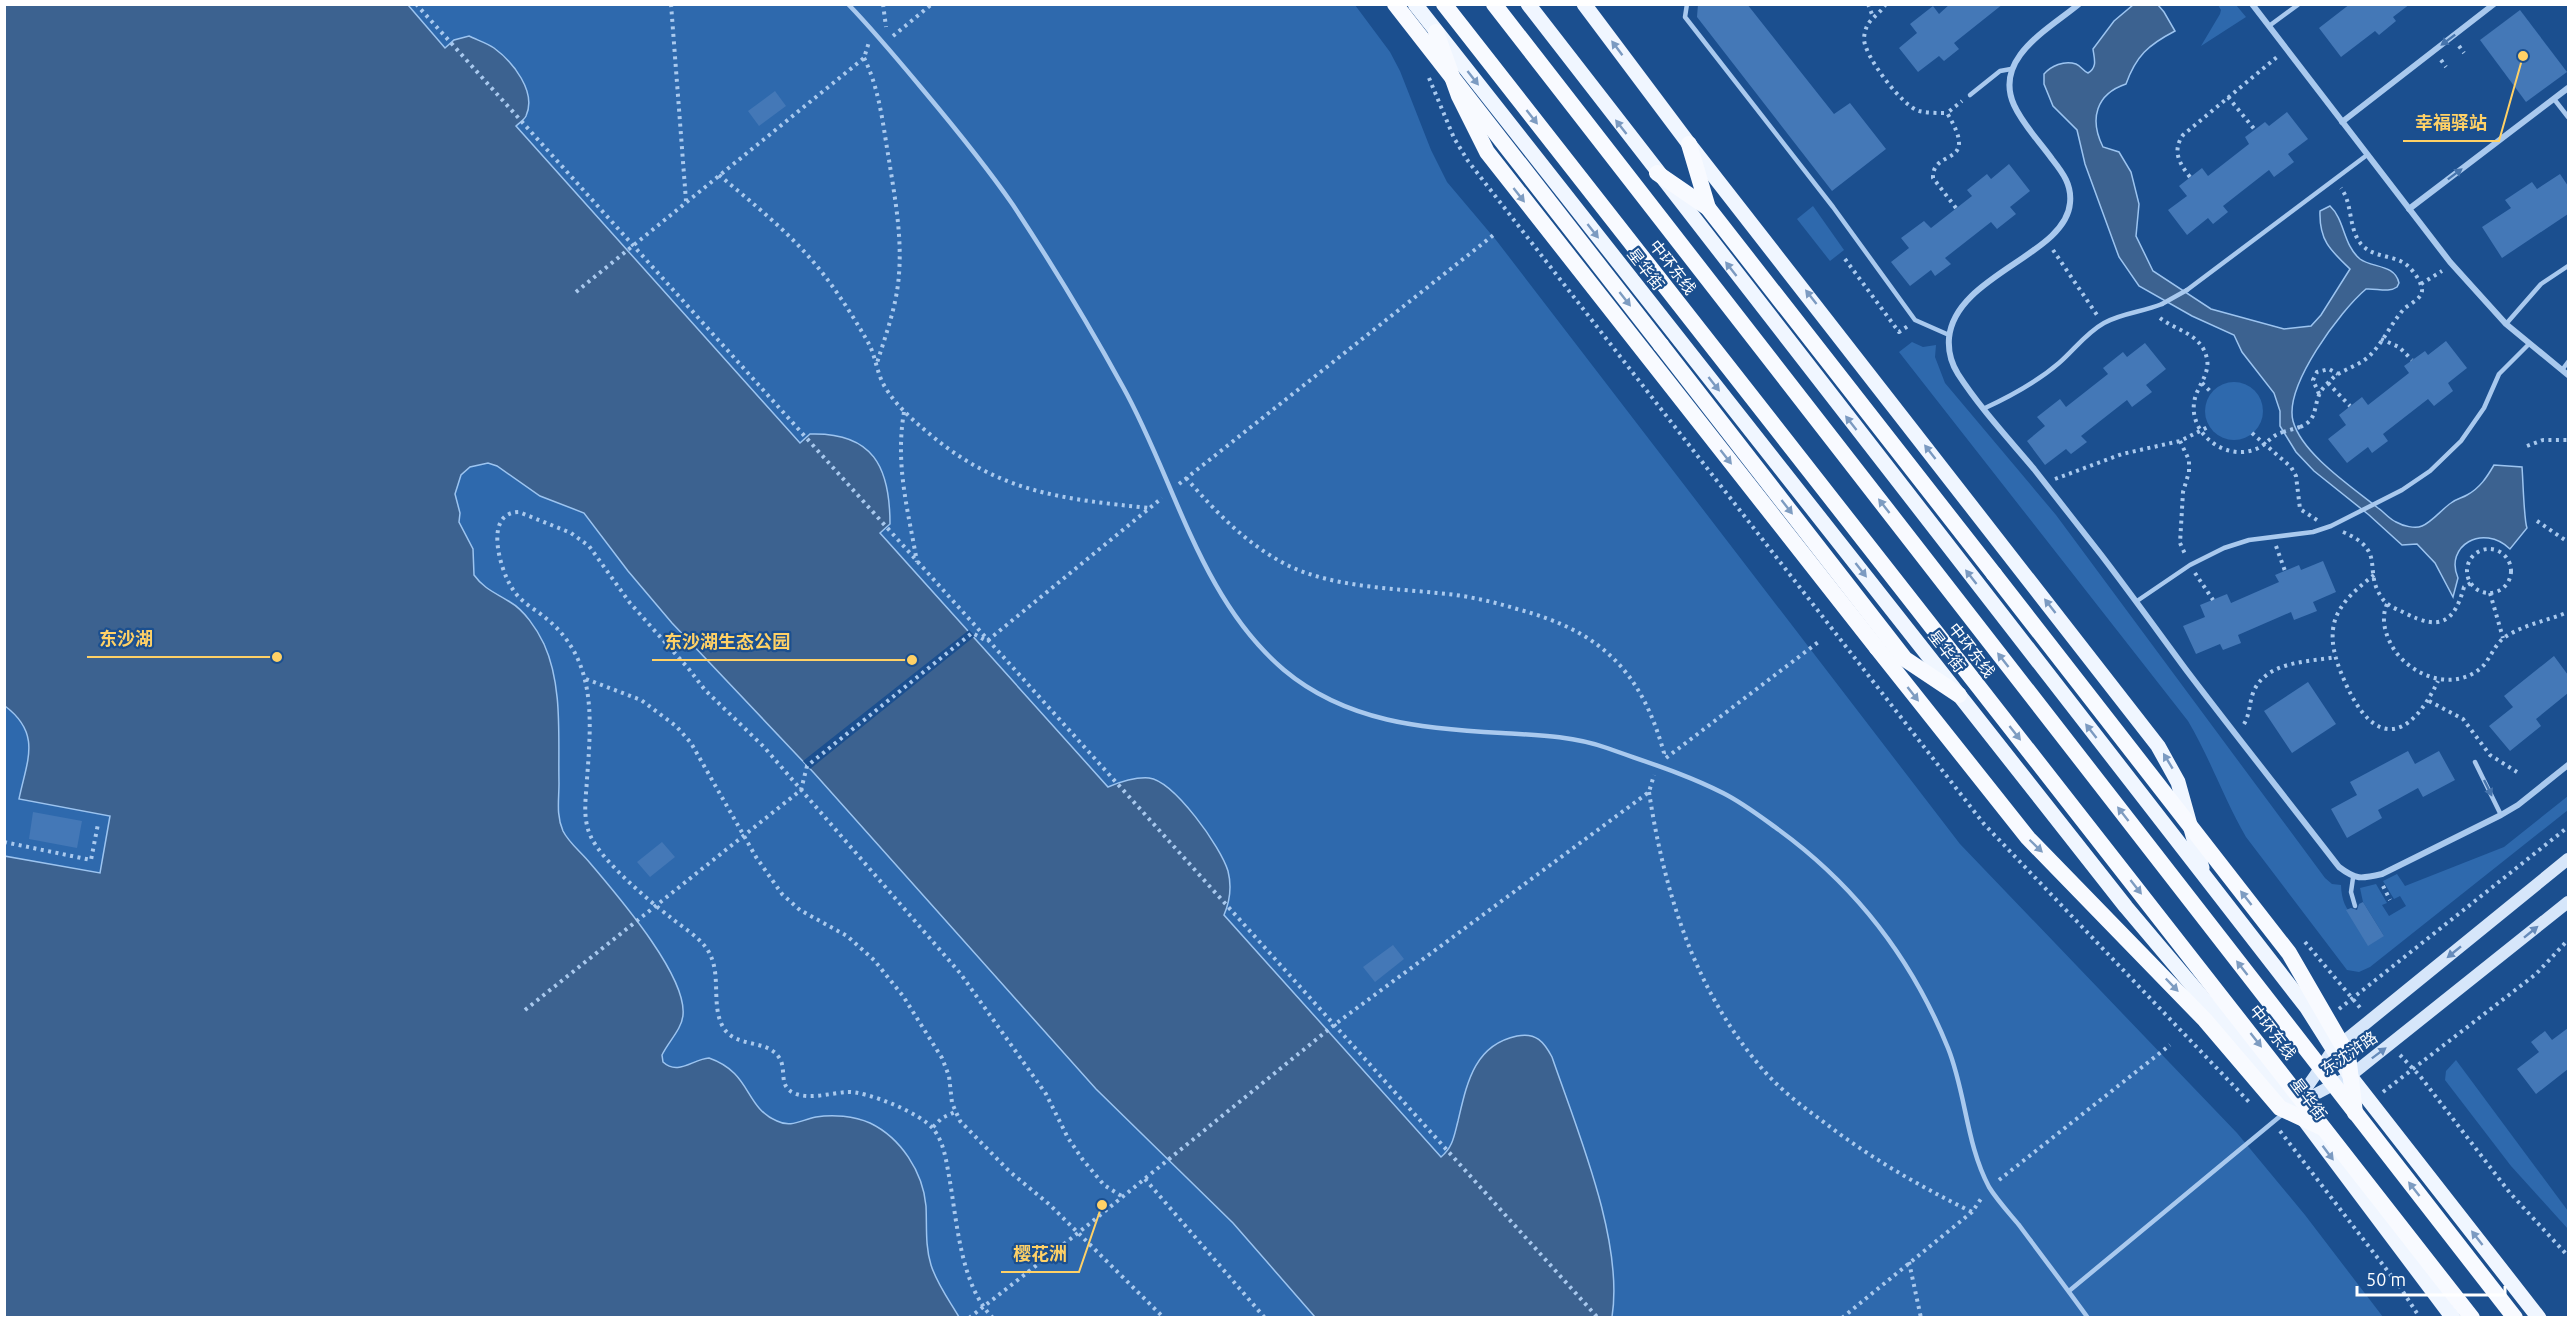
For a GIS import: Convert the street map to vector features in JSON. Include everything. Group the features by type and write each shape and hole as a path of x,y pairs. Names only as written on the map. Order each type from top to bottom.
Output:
{"highway":[{"path":"1395,4 1905,659 1959,695"},
{"name":"中环东线","path":"1444,4 2323,1135 2472,1317"},
{"name":"中环东线","path":"1494,4 2515,1317"},
{"path":"1436,32 1459,96 1487,153 2028,838 2205,1020 2280,1108 2323,1135"},
{"path":"1689,144 1708,208"},
{"path":"1657,173 1708,208 2289,953 2348,1055 2355,1114"}],"main road":[{"name":"星华街","path":"1415,4 2126,907 2294,1106 2323,1135 2453,1317"},
{"path":"1527,4 2307,1008 2332,1051 2350,1076 2539,1317"},
{"path":"1584,4 1689,144 1763,236 2158,746 2178,782 2204,876"},
{"name":"东沈浒路","path":"2294,1106 2332,1051 2568,859"},
{"name":"东沈浒路","path":"2294,1106 2350,1076 2568,902"}],"street":[{"path":"2079,4 2022,50 2011,69 2010,95 2014,105 2065,176 2070,192 2069,209 2058,231 1975,292 1962,305 1949,335 1951,360 1983,409 2137,601 2186,670 2332,858 2353,878 2367,878 2382,874 2501,815 2518,805 2568,765"},
{"path":"2252,4 2450,262 2506,324 2528,345 2568,375"},
{"path":"2342,122 2485,7 2494,4"},
{"path":"2409,209 2568,88"}],"lane":[{"path":"848,4 873,29 967,144 1012,204 1123,387 1147,432 1171,491 1212,576 1235,614 1260,645 1284,670 1319,694 1363,715 1435,730 1546,735 1592,742 1682,774 1726,794 1758,815 1831,872 1871,915 1912,972 1935,1015 1953,1062 1972,1143 1990,1187 2088,1317"},
{"path":"1687,4 1686,18 1833,207 1916,320 1949,335"},
{"path":"2269,26 2299,4"},
{"path":"1970,95 2000,71 2011,69"},
{"path":"2554,99 2568,117"},
{"path":"1983,409 2019,390 2059,363 2082,339 2103,323 2150,309 2187,290 2367,155"},
{"path":"2506,324 2541,284 2568,266"},
{"path":"2137,601 2190,565 2224,548 2248,540 2313,532 2359,513 2402,490 2430,471 2461,441 2484,408 2499,374 2528,345"},
{"path":"2562,370 2568,362"},
{"path":"2475,762 2501,815"},
{"path":"2353,878 2351,892 2355,906"},
{"path":"2069,1291 2294,1106"}],"path":[{"path":"416,4 987,641 1598,1317"},
{"path":"671,4 686,201"},
{"path":"883,4 886,28"},
{"path":"576,292 864,58 873,29 887,40 932,4"},
{"path":"1868,4 1873,16"},
{"path":"1886,4 1868,20 1864,37 1866,54 1903,102 1919,111 1947,113 1970,95"},
{"path":"2458,45 2464,53"},
{"path":"2190,177 2179,161 2177,147 2179,140 2280,55"},
{"path":"864,58 873,76 882,117 898,222 900,274 895,304 877,364"},
{"path":"2441,59 2446,67"},
{"path":"2228,97 2254,130"},
{"path":"1947,113 1959,132 1961,141 1958,149 1935,168 1933,178 1956,208"},
{"path":"719,175 782,228 813,261 869,345 884,386 904,412 950,450 1006,482 1038,492 1079,500 1149,508"},
{"path":"2150,309 2166,322 2184,330 2195,339 2208,360 2195,398 2193,417 2201,432 2214,444 2235,451 2247,451 2264,445 2276,434 2300,427 2311,420 2315,414 2319,394 2328,383 2338,374 2367,358 2405,308 2421,295 2421,284 2411,268 2399,260 2377,255 2362,245 2353,228 2343,190 2331,180"},
{"path":"987,641 1186,478 1496,233"},
{"path":"2050,246 2103,323"},
{"path":"1845,259 1899,332 1916,320"},
{"path":"2421,284 2445,269"},
{"path":"2381,339 2399,347 2412,360"},
{"path":"2319,394 2313,380 2317,372 2329,369 2338,374"},
{"path":"2202,383 2212,393"},
{"path":"2328,383 2350,406"},
{"path":"904,412 899,440 901,470 917,563"},
{"path":"2054,479 2122,454 2180,441 2210,426"},
{"path":"2252,433 2284,459 2296,476 2300,509 2351,535 2368,549 2372,557 2379,594 2387,604 2434,624 2442,622 2453,614 2464,587 2471,583"},
{"path":"2528,446 2543,440 2568,440"},
{"path":"2180,441 2189,460 2183,492 2181,543 2190,565 2213,600"},
{"path":"1186,478 1221,517 1249,542 1291,566 1327,578 1375,587 1480,599 1534,613 1574,629 1610,654 1631,677 1657,725 1665,753 1656,765 1649,792 1667,882 1703,979 1724,1015 1760,1067 1792,1098 1858,1148 1918,1186 1972,1212"},
{"path":"993,1317 982,1307 965,1264 944,1149 933,1127 892,1103 851,1092 802,1096 786,1088 783,1082 782,1063 778,1056 772,1051 731,1038 723,1028 719,1018 716,973 707,949 656,906 605,856 592,838 585,816 591,723 586,679 566,638 554,623 522,600 506,576 500,556 497,531 500,522 512,512 519,512 571,532 589,546 630,603 705,690 764,747 960,973 1046,1094 1068,1138 1083,1160 1104,1185 1123,1197"},
{"path":"2537,521 2568,542"},
{"path":"2272,537 2285,571"},
{"path":"2486,549 2499,551 2509,562 2511,573 2502,589 2490,592 2476,588 2471,583 2467,569 2473,556 2486,549"},
{"path":"2374,575 2353,593 2337,615 2333,629 2336,657 2350,695 2369,723 2386,729 2398,728 2408,724 2429,701 2439,681"},
{"path":"2490,592 2503,639"},
{"path":"2387,604 2384,622 2389,641 2396,653 2410,666 2439,681 2459,678 2478,670 2503,639 2537,621 2555,618 2568,612"},
{"path":"525,1010 801,790 807,766 972,633 987,641"},
{"path":"1656,765 1821,640"},
{"path":"2244,724 2253,693 2259,682 2270,673 2295,663 2336,657"},
{"path":"586,679 641,700 676,726 691,743 745,834 756,857 782,894 800,910 847,936 874,960 903,996 942,1058 949,1076 955,1112 974,1136 1164,1317"},
{"path":"2429,701 2463,719 2490,755 2517,772"},
{"path":"969,1317 1123,1197 1334,1025 1649,792"},
{"path":"4,842 92,860 98,824"},
{"path":"2318,1026 2568,826"},
{"path":"2370,1102 2424,1058 2536,974 2568,940"},
{"path":"1842,1317 1972,1212 1990,1187 2170,1045"},
{"path":"2245,1098 2270,1078"},
{"path":"933,1127 942,1118 955,1112"},
{"path":"2299,1156 2323,1135"},
{"path":"1145,1179 1265,1317"},
{"path":"1909,1262 1921,1317"}],"shaded area":[{"path":"5,4 1355,5 1390,52 1400,71 1431,150 1447,182 1496,240 1960,844 2237,1133 2305,1215 2383,1317 5,1318"},
{"path":"5,5 408,5 445,48 454,40 469,36 494,48 509,61 526,88 529,107 525,117 516,126 800,443 810,434 832,435 849,439 874,457 881,470 889,504 890,524 880,533 1108,787 1128,780 1149,778 1171,790 1183,802 1207,832 1228,871 1230,894 1224,915 1441,1157 1452,1141 1469,1080 1482,1057 1502,1041 1517,1036 1529,1035 1539,1039 1552,1057 1596,1186 1611,1255 1614,1287 1612,1317 1315,1317 1233,1223 1096,1089 814,773 672,623 628,571 584,513 540,496 497,466 488,463 470,467 461,475 455,494 460,513 459,522 473,549 474,575 486,587 520,610 534,626 544,644 550,660 557,695 558,807 563,831 648,936 674,979 681,998 682,1020 662,1055 663,1062 669,1066 680,1067 709,1058 723,1064 741,1081 766,1115 782,1123 792,1124 823,1116 843,1116 870,1123 881,1129 901,1147 920,1181 926,1206 927,1243 931,1265 959,1317 5,1317 4,856 100,873 110,816 19,799 28,760 28,737 17,716 5,706"},
{"path":"2133,5 2158,5 2175,31 2157,41 2144,52 2134,66 2126,84 2116,88 2102,101 2096,117 2096,127 2103,147 2119,152 2131,172 2139,204 2136,236 2153,271 2211,309 2284,329 2311,326 2321,315 2350,269 2331,250 2321,230 2320,211 2330,206 2339,218 2354,253 2365,262 2393,272 2399,283 2397,287 2390,290 2366,289 2342,314 2316,350 2305,370 2292,406 2293,421 2306,446 2329,469 2391,519 2402,525 2413,527 2426,524 2453,502 2476,489 2494,465 2522,467 2527,528 2510,549 2499,541 2489,538 2478,538 2461,548 2456,556 2455,566 2458,578 2453,597 2435,563 2417,544 2402,545 2314,471 2296,452 2280,426 2280,411 2274,393 2242,352 2234,335 2192,316 2139,286 2119,257 2085,164 2077,130 2053,106 2044,84 2044,74 2050,68 2062,63 2076,64 2088,73 2091,71 2095,62 2093,49 2114,21"},
{"path":"2218,5 2236,5 2246,17 2201,46 2220,14 2221,10"},
{"path":"1813,206 1844,250 1830,261 1797,219"},
{"path":"1912,342 1923,347 1936,345 1935,357 1945,383 2056,515 2325,878 2332,884 2341,885 2345,904 2360,921 2384,936 2363,902 2360,888 2376,884 2387,903 2382,905 2389,916 2406,906 2400,896 2394,899 2383,881 2397,874 2405,886 2504,847 2568,796 2568,810 2370,967 2359,972 2347,970 2246,837 2188,721 1899,352"},
{"path":"2234,382 2245,384 2258,395 2263,411 2261,422 2250,435 2234,440 2223,438 2210,427 2205,411 2207,400 2218,387"},
{"path":"2456,1060 2568,1211 2568,1229 2511,1166 2445,1080 2446,1071"}],"pier":[{"path":"969,630 975,636 810,769 803,761"}],"building":[{"path":"1698,4 1747,4 1834,114 1850,103 1886,149 1832,191 1697,17"},
{"path":"1950,4 2003,4 1954,43 1959,49 1944,61 1939,56 1918,72 1899,48 1917,33 1910,24 1933,6 1939,14"},
{"path":"2350,4 2410,4 2393,17 2396,21 2379,35 2375,31 2341,57 2319,28"},
{"path":"2520,10 2567,72 2526,102 2480,40"},
{"path":"775,91 786,106 759,126 748,111"},
{"path":"2287,112 2308,139 2288,154 2294,162 2274,177 2269,170 2223,206 2228,212 2213,224 2208,218 2187,235 2168,210 2187,196 2179,186 2202,168 2208,176 2249,144 2245,137 2265,122 2269,126"},
{"path":"2009,164 2030,191 2010,207 2016,214 1997,229 1991,222 1945,258 1951,264 1935,276 1931,270 1910,286 1891,262 1909,248 1901,238 1924,221 1931,228 1972,196 1967,190 1987,174 1991,179"},
{"path":"2560,174 2568,186 2568,214 2502,258 2482,227 2511,208 2505,200 2532,182 2537,189"},
{"path":"2446,341 2467,368 2448,383 2453,391 2434,406 2428,399 2383,434 2388,441 2372,453 2368,447 2347,463 2328,439 2346,425 2339,415 2362,397 2368,405 2409,373 2404,366 2425,351 2428,355"},
{"path":"2145,343 2166,369 2146,385 2152,392 2132,407 2127,400 2081,436 2087,442 2071,454 2066,449 2045,465 2027,441 2045,426 2037,417 2060,399 2066,407 2108,374 2103,368 2123,352 2127,357"},
{"path":"2323,561 2336,592 2313,602 2317,611 2294,620 2291,612 2238,635 2241,643 2223,650 2220,644 2196,654 2183,626 2205,617 2200,605 2227,594 2231,603 2279,582 2275,575 2299,565 2301,570"},
{"path":"2554,656 2568,675 2568,693 2536,719 2541,726 2510,751 2489,726 2513,707 2504,696"},
{"path":"2308,682 2336,724 2292,753 2264,711"},
{"path":"2408,751 2415,764 2439,751 2455,780 2423,797 2418,788 2378,810 2382,818 2347,838 2331,809 2357,795 2350,782"},
{"path":"33,812 82,821 77,848 29,839"},
{"path":"662,842 675,857 650,877 637,862"},
{"path":"2363,902 2384,936 2368,946 2346,910 2351,908 2357,910 2359,904"},
{"path":"1393,945 1404,959 1375,982 1363,967"},
{"path":"2568,1028 2568,1069 2536,1094 2517,1069 2539,1052 2531,1042 2545,1031 2552,1040"}],"place":[{"name":"幸福驿站","path":"2523,56"},
{"name":"东沙湖","path":"277,657"},
{"name":"东沙湖生态公园","path":"912,660"},
{"name":"樱花洲","path":"1102,1205"}]}
